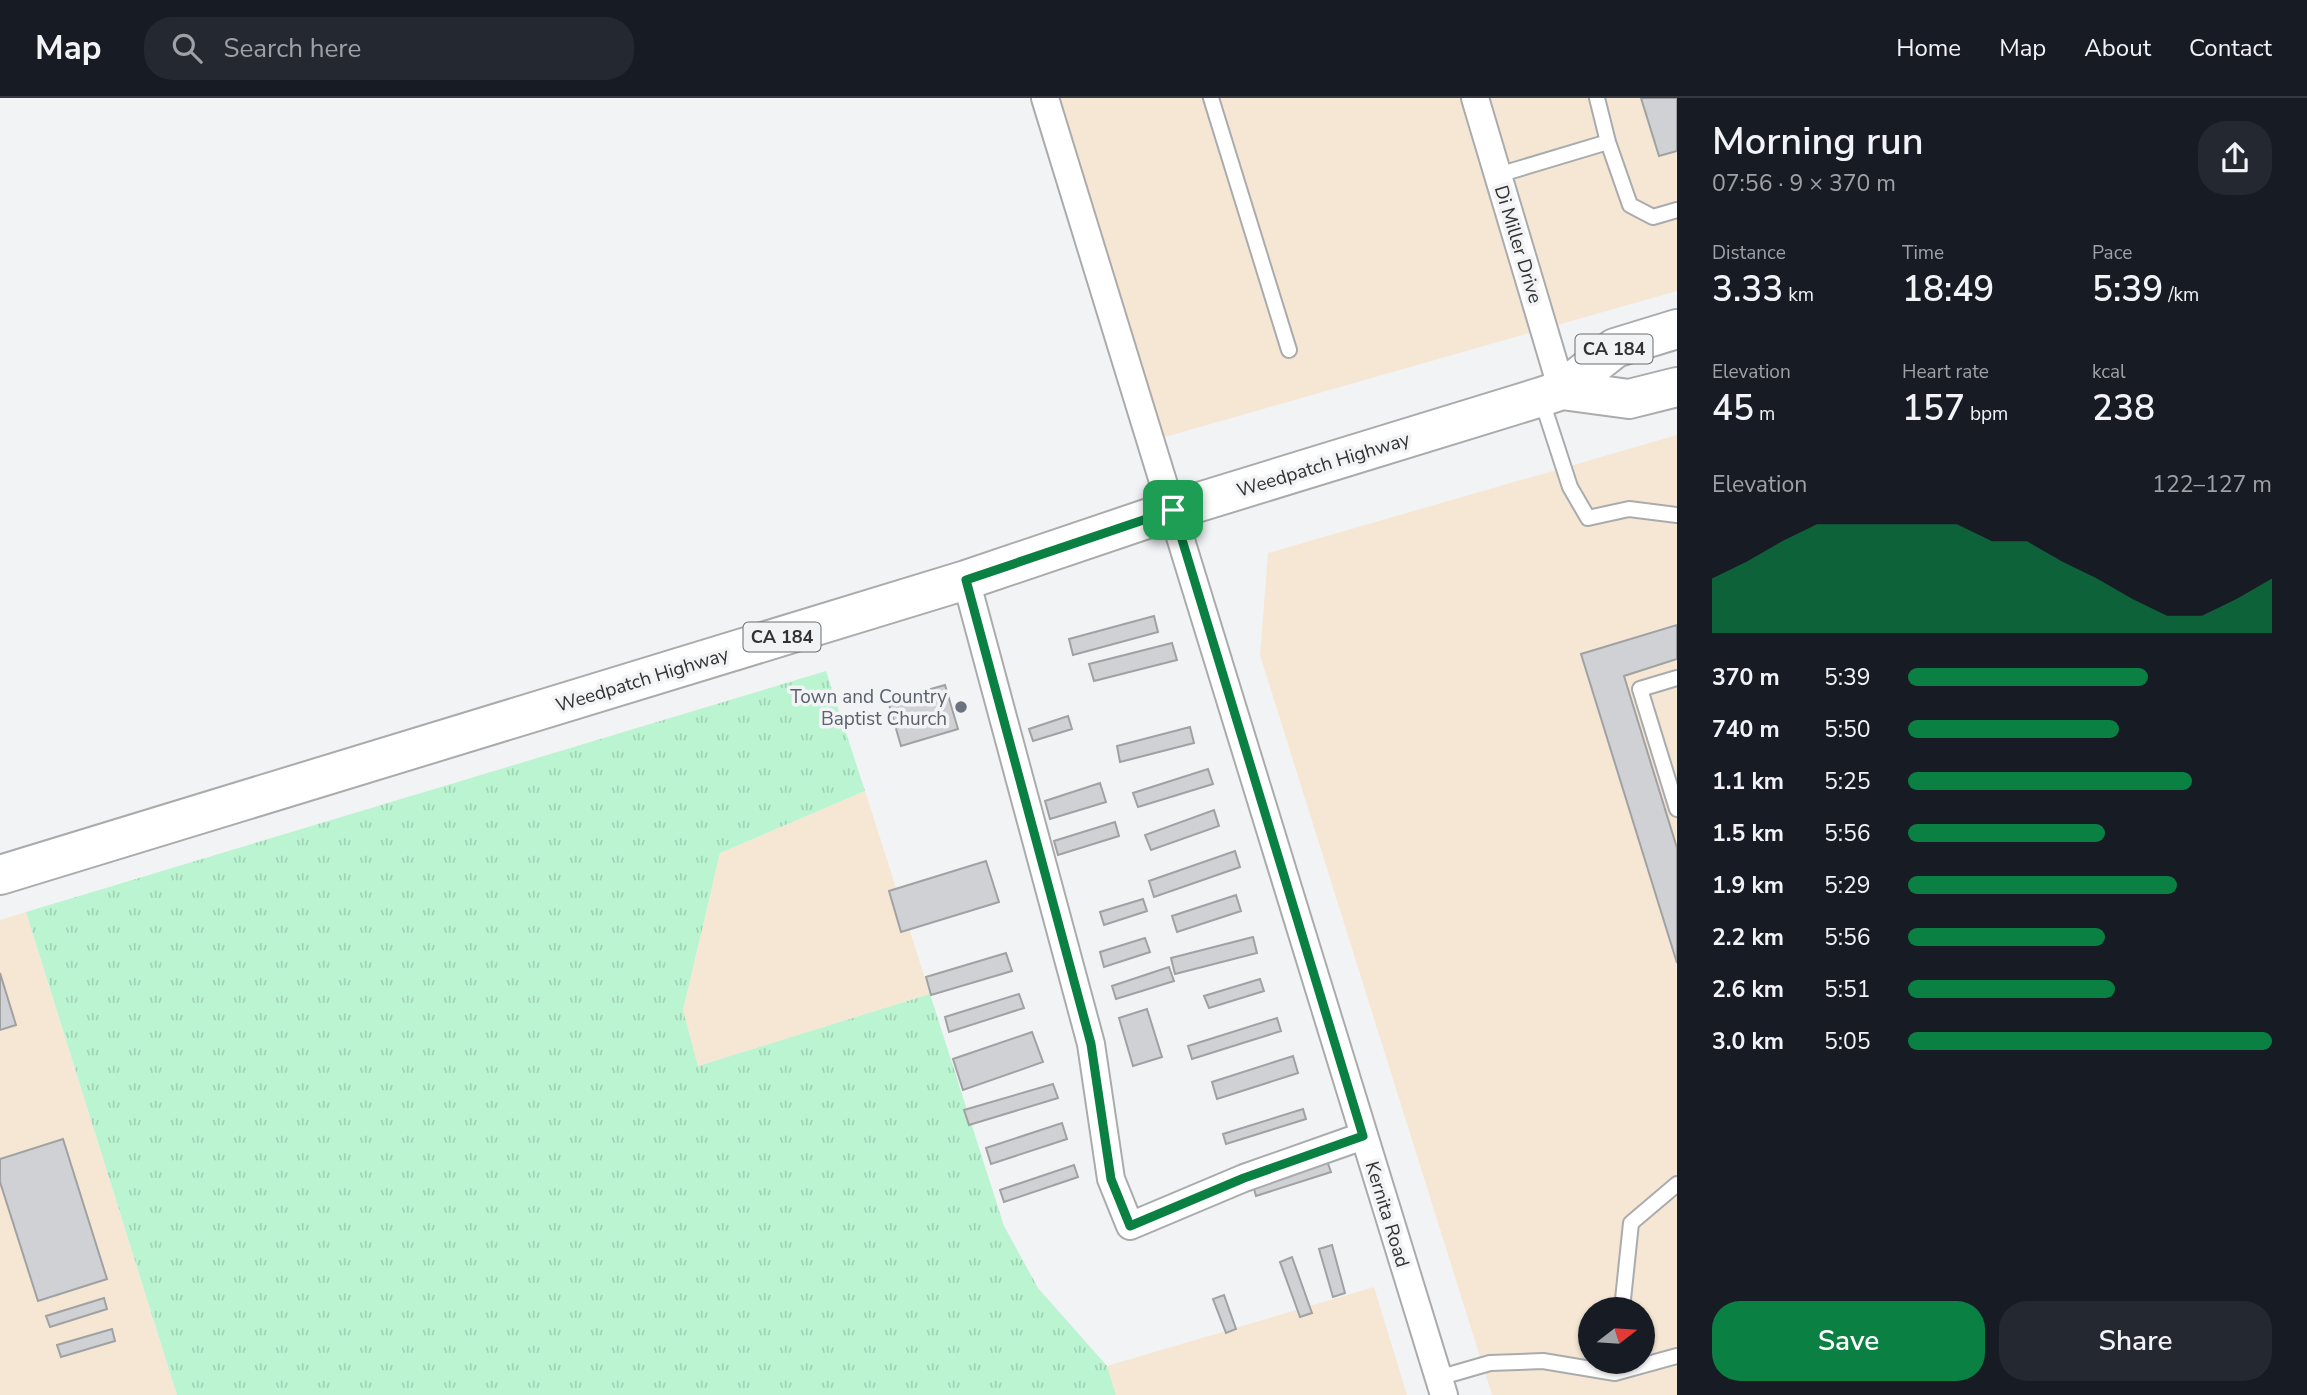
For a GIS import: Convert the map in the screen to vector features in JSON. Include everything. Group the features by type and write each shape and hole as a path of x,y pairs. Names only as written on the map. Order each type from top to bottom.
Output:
{"main road":[{"name":"Weedpatch Highway","path":"0,875 966,580 1173,510 1552,394 1615,348 1677,329"},
{"name":"Weedpatch Highway","path":"1552,394 1629,398 1677,387"}],"street":[{"name":"Kernita Road","path":"1045,98 1441,1386"},
{"name":"Di Miller Drive","path":"1475,98 1498,175 1552,394"},
{"path":"966,580 1091,1044 1111,1179 1130,1226 1244,1178 1363,1136"}],"lane":[{"path":"1212,98 1289,350"},
{"path":"1597,98 1608,142 1630,205 1653,217 1677,210"},
{"path":"1498,175 1608,142"},
{"path":"1552,394 1570,487 1588,519 1629,509 1677,515"},
{"path":"1677,678 1640,690 1677,809"},
{"path":"1623,1297 1631,1223 1677,1184"},
{"path":"1656,1360 1677,1356"},
{"path":"1441,1386 1490,1363 1578,1365"}],"shaded area":[{"path":"1042,98 1677,98 1677,291 1147,442"},
{"path":"1677,435 1677,1395 1492,1395 1260,655 1268,553"},
{"path":"865,791 930,994 698,1066 683,1010 720,853"},
{"path":"26,912 177,1395 0,1395 0,920"},
{"path":"1374,1287 1407,1395 1116,1395 1107,1366"}],"green space":[{"path":"826,671 865,791 720,853 683,1010 698,1066 930,994 1004,1226 1038,1288 1107,1366 1116,1395 177,1395 26,912"}],"building":[{"path":"1641,98 1677,98 1677,151 1659,156"},
{"path":"1154,616 1158,632 1073,655 1069,639"},
{"path":"1677,625 1677,659 1624,676 1677,848 1677,963 1581,654"},
{"path":"1172,643 1177,660 1094,681 1089,664"},
{"path":"945,685 958,729 901,746 888,701"},
{"path":"1068,716 1072,729 1033,741 1029,729"},
{"path":"1190,727 1194,743 1120,762 1117,746"},
{"path":"1208,769 1213,784 1138,807 1133,793"},
{"path":"1100,783 1106,802 1050,819 1045,801"},
{"path":"1214,810 1219,826 1151,850 1145,835"},
{"path":"1115,822 1119,836 1058,855 1054,841"},
{"path":"1235,851 1240,867 1154,897 1149,881"},
{"path":"986,861 999,902 901,932 889,891"},
{"path":"1236,895 1241,911 1177,932 1172,916"},
{"path":"1143,899 1147,911 1104,925 1100,912"},
{"path":"1253,937 1257,953 1175,974 1171,958"},
{"path":"1145,938 1150,952 1104,967 1100,952"},
{"path":"1006,953 1012,971 931,995 926,977"},
{"path":"1169,967 1174,981 1116,999 1112,986"},
{"path":"0,973 16,1025 0,1030"},
{"path":"1260,979 1264,991 1209,1008 1204,996"},
{"path":"1019,994 1024,1008 949,1032 945,1017"},
{"path":"1147,1009 1162,1057 1133,1066 1119,1018"},
{"path":"1277,1018 1281,1031 1192,1059 1188,1046"},
{"path":"1032,1032 1043,1062 963,1090 953,1059"},
{"path":"1293,1056 1298,1073 1217,1099 1212,1082"},
{"path":"1053,1084 1058,1098 969,1125 964,1110"},
{"path":"1303,1109 1306,1119 1226,1144 1223,1134"},
{"path":"1062,1123 1067,1139 991,1164 986,1148"},
{"path":"63,1139 107,1279 38,1301 0,1182 0,1159"},
{"path":"1326,1158 1331,1172 1256,1196 1252,1182"},
{"path":"1074,1165 1078,1177 1004,1202 1000,1190"},
{"path":"1332,1245 1345,1293 1333,1297 1319,1249"},
{"path":"1292,1257 1312,1313 1300,1317 1280,1262"},
{"path":"1224,1295 1236,1329 1226,1333 1213,1299"},
{"path":"104,1298 107,1309 50,1327 46,1316"},
{"path":"112,1329 115,1341 61,1357 57,1345"}],"place":[{"name":"Town and Country Baptist Church","path":"961,707"}],"route":[{"path":"1173,510 1363,1136 1244,1178 1130,1226 1111,1179 1091,1044 966,580 1173,510"}]}
